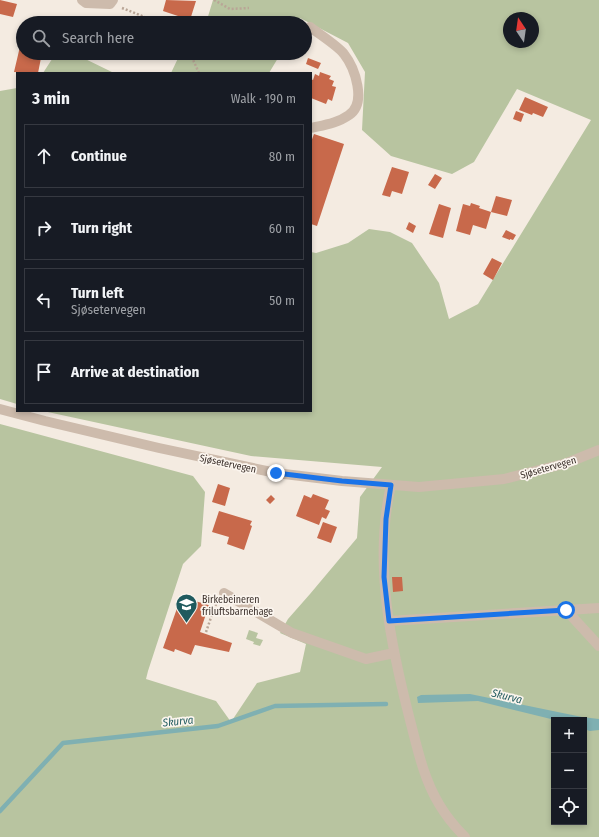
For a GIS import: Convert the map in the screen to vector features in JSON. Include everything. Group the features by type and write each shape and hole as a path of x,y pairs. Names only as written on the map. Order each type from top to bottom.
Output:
{"street":[{"path":"82,0 86,3 111,2"},
{"path":"312,29 344,53 354,71 358,87 357,105 350,115 334,123 312,128"},
{"name":"Sjøsetervegen","path":"0,409 159,448 276,473 342,481 419,487 504,479 567,463 599,450"},
{"path":"391,485 386,519 384,577 394,653 421,762 431,788 439,804 465,837"},
{"path":"224,593 292,633 366,659 394,653"},
{"path":"389,621 599,608"},
{"path":"566,610 599,646"}],"path":[{"path":"214,0 230,9 249,8"},
{"path":"111,2 144,16"},
{"path":"193,60 199,72"},
{"path":"206,632 215,606 224,593"}],"green space":[{"path":"213,0 599,0 599,837 0,837 0,424 193,476 205,492 201,546 183,564 146,679 216,701 231,722 257,683 300,672 306,644 280,633 288,619 357,538 360,497 382,467 251,456 48,412 312,412 312,252 316,253 348,243 369,229 390,232 412,243 439,283 449,319 478,304 591,120 517,89 474,162 452,174 391,156 362,130 365,72 348,43 312,24 312,16 208,16"},
{"path":"51,60 87,60 112,72 44,72"},
{"path":"177,60 277,60 270,72 171,72"},
{"path":"16,88 16,404 0,399 0,91"},
{"path":"249,630 258,633 256,638 263,640 260,646 253,644 254,642 246,639"}],"water":[{"path":"470,694 582,717 551,717 551,719 478,701 418,703 417,697 421,695"},
{"path":"587,718 599,719 599,730 587,730"}],"building":[{"path":"0,0 17,4 13,17 0,14"},
{"path":"166,0 196,1 191,16 178,16 163,11"},
{"path":"17,60 41,60 38,72 14,72"},
{"path":"307,60 312,60 321,63 318,69 306,64"},
{"path":"320,72 331,76 329,79 334,81 332,86 336,87 332,101 328,99 326,104 312,98 312,80 315,74 319,76"},
{"path":"525,97 548,107 543,117 519,110"},
{"path":"516,111 524,114 521,122 513,119"},
{"path":"314,134 344,144 317,226 312,224 312,139"},
{"path":"392,167 409,172 402,194 392,191 390,197 382,195"},
{"path":"435,174 442,178 435,189 428,185"},
{"path":"496,196 512,200 507,216 491,212"},
{"path":"471,203 480,206 479,208 491,212 486,229 473,225 470,235 456,231 463,204 470,206"},
{"path":"439,204 451,208 443,238 429,234"},
{"path":"409,222 416,226 413,233 406,229"},
{"path":"506,230 516,235 513,240 502,237"},
{"path":"492,258 502,263 493,280 483,274"},
{"path":"218,484 230,488 225,506 212,502"},
{"path":"313,494 329,500 325,509 330,511 326,519 322,517 319,525 296,516 304,495 311,498"},
{"path":"271,495 275,499 270,504 266,500"},
{"path":"219,511 252,521 250,525 252,526 244,550 227,544 229,537 212,532"},
{"path":"323,522 337,527 331,543 317,538"},
{"path":"392,577 402,577 403,591 393,592"},
{"path":"181,597 209,605 200,632 232,643 229,652 195,645 191,655 175,649 174,652 163,648"}],"waterway":[{"name":"Skurva","path":"0,811 63,743 218,726 275,706 386,704"}],"place":[{"name":"Birkebeineren friluftsbarnehage","path":"187,624"}],"route":[{"path":"276,473 391,485 386,519 384,577 389,621 566,610"}]}
